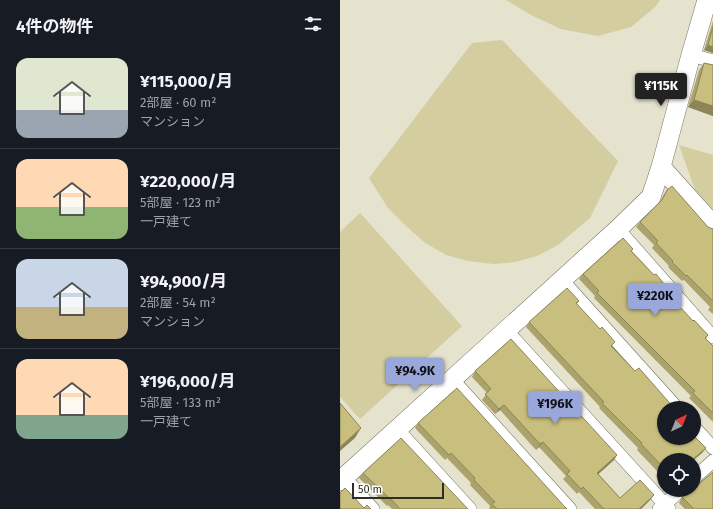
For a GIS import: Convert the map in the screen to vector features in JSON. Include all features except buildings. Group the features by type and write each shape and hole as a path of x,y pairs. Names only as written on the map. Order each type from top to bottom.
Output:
{"street":[{"path":"372,509 342,479 651,198 707,0"},
{"path":"691,55 713,61"},
{"path":"661,167 713,225"},
{"path":"618,229 713,337"},
{"path":"562,280 671,401"},
{"path":"506,330 664,507 674,497"},
{"path":"452,379 570,509"},
{"path":"397,429 470,509"},
{"path":"701,435 713,448"},
{"path":"701,472 713,461"}],"shaded area":[{"path":"506,0 660,0 655,7 631,27 598,36 561,29 531,15"},
{"path":"502,40 618,161 590,218 558,245 537,256 515,262 494,264 468,261 446,255 424,242 388,208 369,178 472,43"},
{"path":"679,145 713,155 713,210 695,190"},
{"path":"360,213 462,326 360,419 340,397 340,232"}]}
